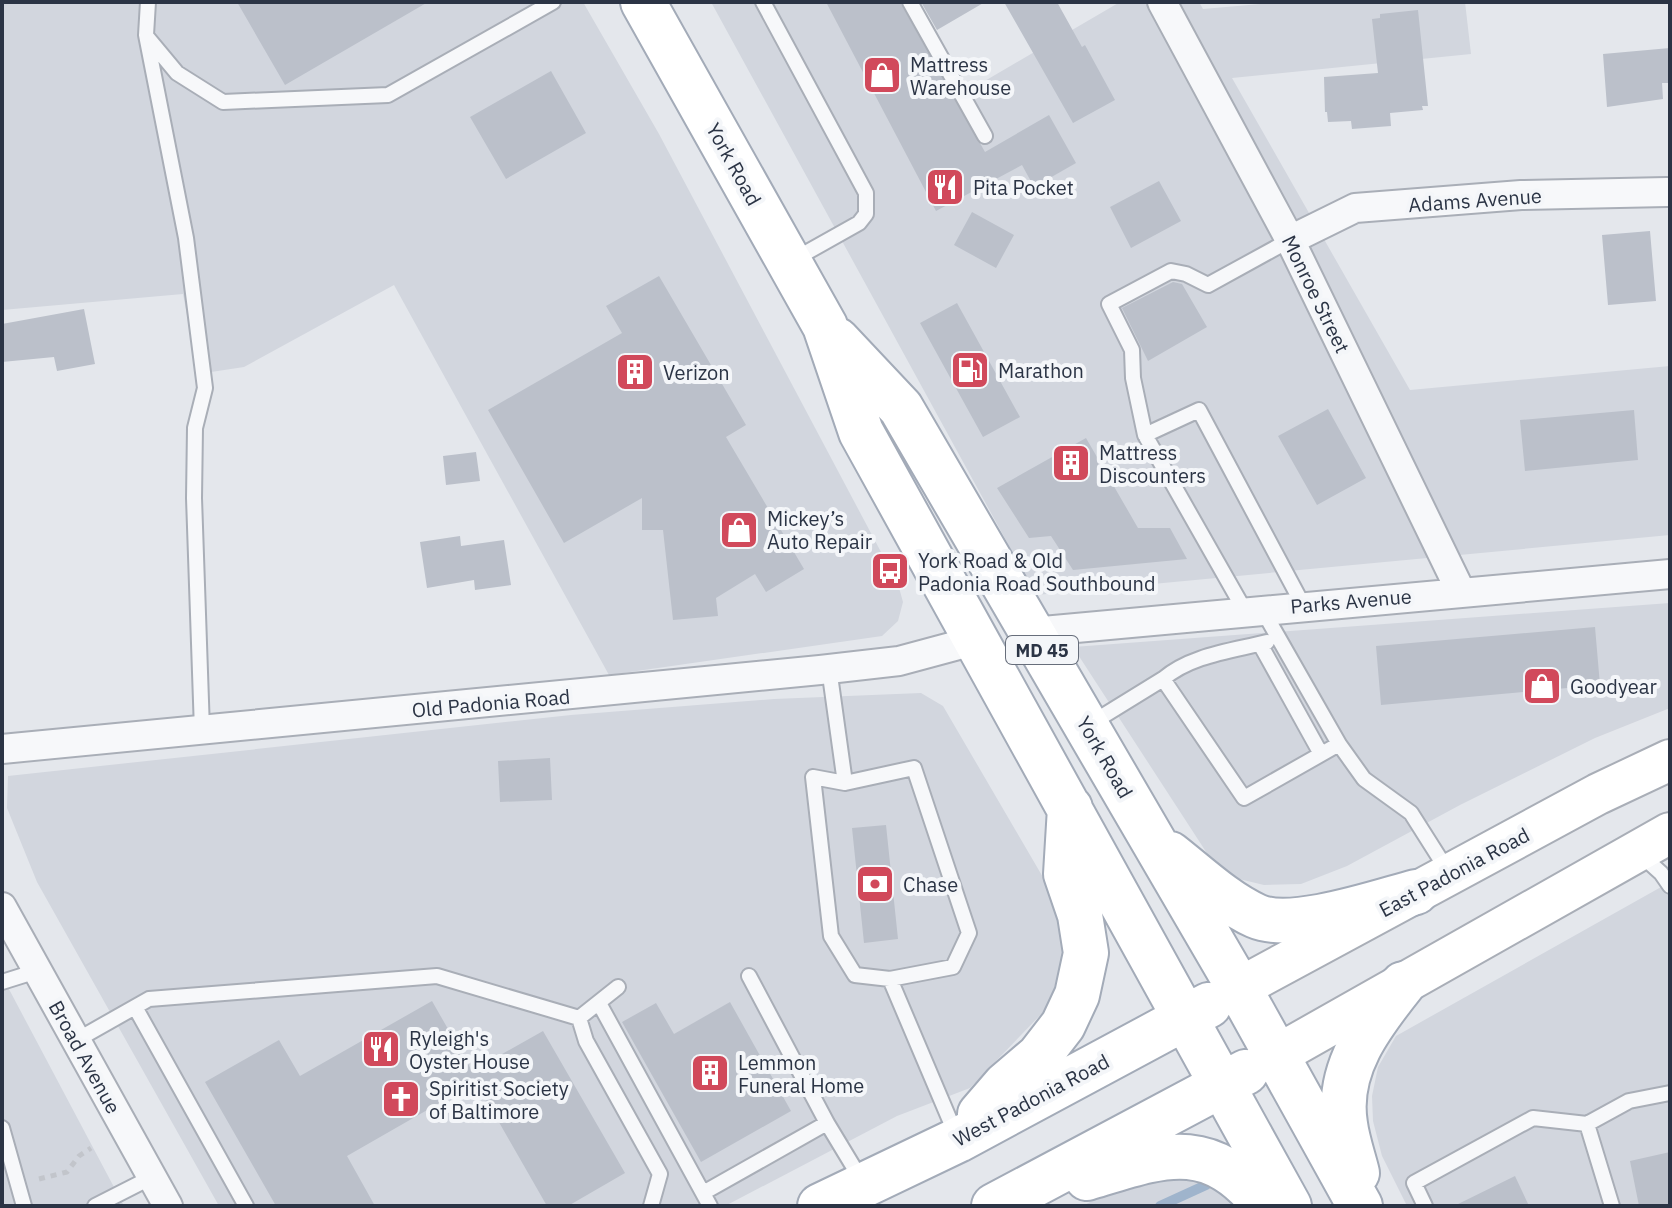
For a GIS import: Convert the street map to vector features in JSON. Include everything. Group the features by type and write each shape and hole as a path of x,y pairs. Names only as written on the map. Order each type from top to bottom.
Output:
{"main road":[{"name":"York Road","path":"643,2 825,326 861,432 1289,1206"},
{"name":"York Road","path":"825,326 901,408 1239,988 1362,1206"},
{"path":"958,1140 1005,1085 1039,1056 1063,1025 1077,995 1086,953 1080,915 1066,874 1070,808"},
{"path":"1153,840 1233,902 1261,918 1320,917 1432,883"},
{"path":"1362,1206 1344,1122 1346,1081 1358,1048 1374,1021 1403,984"},
{"name":"West Padonia Road","path":"820,1206 958,1140 1239,988"},
{"path":"997,1204 1277,1055"},
{"path":"997,1204 1149,1160 1180,1156 1206,1159 1228,1170 1251,1189 1265,1206"}],"street":[{"name":"Monroe Street","path":"1162,2 1290,240 1461,592"},
{"name":"Adams Avenue","path":"1290,240 1355,208 1521,195 1667,192"},
{"name":"Parks Avenue","path":"1032,632 1670,574"},
{"name":"Old Padonia Road","path":"2,749 899,661 977,640"},
{"name":"East Padonia Road","path":"1239,988 1598,794 1670,760"},
{"path":"1277,1055 1653,842"},
{"name":"Broad Avenue","path":"2,907 168,1206"}],"lane":[{"path":"148,2 146,35 186,238 205,388 195,428 202,730"},
{"path":"146,35 177,73 223,102 388,95 553,2"},
{"path":"763,2 866,193 866,214 859,223 789,262"},
{"path":"910,2 985,136"},
{"path":"1290,240 1208,285 1186,274 1171,271 1109,304 1132,350 1133,378 1145,435 1254,610 1279,639 1339,744 1364,779 1411,813 1432,883"},
{"path":"1145,435 1199,410 1303,605"},
{"path":"1086,726 1175,669 1196,660 1279,639"},
{"path":"1260,644 1321,754"},
{"path":"829,668 845,783"},
{"path":"1163,679 1244,798 1339,744"},
{"path":"914,768 969,933 953,967 890,979 855,975 831,936 813,777 845,783 914,768"},
{"path":"1653,842 1661,873 1670,886"},
{"path":"2,982 37,971"},
{"path":"75,1041 149,999 437,976 579,1018"},
{"path":"749,976 827,1123 865,1185"},
{"path":"890,979 958,1140"},
{"path":"579,1018 618,987"},
{"path":"599,1003 707,1199 827,1123"},
{"path":"135,1007 246,1206"},
{"path":"579,1018 586,1041 660,1174 651,1206"},
{"path":"1425,1206 1414,1183 1533,1118 1587,1124 1629,1101 1670,1093"},
{"path":"1587,1124 1612,1206"},
{"path":"2,1128 24,1206"},
{"path":"95,1206 152,1177"}],"path":[{"path":"17,1180 67,1172 79,1156 91,1148"}],"shaded area":[{"path":"2,2 583,2 659,134 898,584 903,602 898,621 882,636 609,675 394,285 244,367 198,374 183,294 2,310"},
{"path":"711,2 918,2 966,92 1120,2 1199,2 1203,9 1282,2 1465,2 1471,54 1232,78 1410,390 1670,366 1670,535 1036,595"},
{"path":"1670,603 1670,708 1595,738 1347,866 1301,884 1264,885 1235,878 1212,861 1073,647"},
{"path":"921,693 943,706 1065,915 1061,963 1049,1006 970,1088 897,1116 725,1206 219,1206 37,882 7,808 8,776 571,715 774,699"},
{"path":"1670,882 1670,1206 1407,1206 1382,1156 1373,1121 1372,1096 1378,1067 1396,1036"},
{"path":"2,976 124,1206 2,1206"},
{"path":"1149,1169 1210,1174 1238,1206 1083,1206"}],"building":[{"path":"237,2 428,2 285,85"},
{"path":"826,2 900,2 985,152 1049,115 1076,163 1034,187 1022,165 936,211"},
{"path":"921,2 985,2 937,30"},
{"path":"1004,2 1057,2 1115,100 1073,123"},
{"path":"1418,10 1428,106 1422,106 1423,110 1390,113 1391,126 1352,129 1351,121 1328,122 1324,77 1378,73 1372,19 1380,18 1380,14"},
{"path":"1670,48 1670,83 1662,83 1663,99 1607,107 1603,54"},
{"path":"551,71 586,133 506,179 470,117"},
{"path":"1159,181 1181,221 1131,248 1110,207"},
{"path":"972,212 1014,235 996,268 954,245"},
{"path":"1650,231 1656,301 1608,305 1602,235"},
{"name":"Verizon","path":"659,276 746,425 726,437 804,569 766,592 755,574 716,598 718,616 673,620 663,530 642,530 642,498 564,543 488,410 622,333 606,306"},
{"path":"1173,282 1182,284 1207,327 1148,361 1122,308"},
{"name":"Marathon","path":"957,303 1020,417 983,437 920,323"},
{"path":"84,309 95,364 57,371 54,357 2,362 2,324"},
{"path":"1328,409 1366,478 1317,505 1278,436"},
{"path":"1634,410 1638,460 1525,471 1520,420"},
{"name":"Mattress Discounters","path":"1086,438 1138,528 1170,528 1187,559 1073,570 1051,536 1029,538 997,488"},
{"path":"476,452 480,481 446,485 443,456"},
{"path":"460,536 461,546 504,540 511,585 475,590 474,580 427,588 420,542"},
{"path":"1595,627 1600,685 1381,705 1376,646"},
{"path":"550,758 552,800 500,802 498,761"},
{"name":"Chase","path":"886,825 898,939 864,943 852,828"},
{"path":"432,1001 472,1071 543,1031 625,1173 568,1206 547,1206 476,1082 347,1156 375,1206 276,1206 205,1082 279,1040 300,1076"},
{"name":"Lemmon Funeral Home","path":"730,1002 791,1111 701,1162 622,1022 656,1003 674,1034"},
{"path":"1670,1152 1670,1206 1639,1206 1630,1161"},
{"path":"1515,1176 1529,1206 1454,1206"}],"waterway":[{"path":"1160,1206 1206,1185"}],"place":[{"name":"Mattress Warehouse","path":"882,75"},
{"name":"Pita Pocket","path":"945,187"},
{"name":"Marathon","path":"970,370"},
{"name":"Verizon","path":"635,372"},
{"name":"Mattress Discounters","path":"1071,463"},
{"name":"Mickey’s Auto Repair","path":"739,530"},
{"name":"York Road & Old Padonia Road Southbound","path":"890,571"},
{"name":"Goodyear","path":"1542,686"},
{"name":"Chase","path":"875,884"},
{"name":"Ryleigh's Oyster House","path":"381,1049"},
{"name":"Lemmon Funeral Home","path":"710,1073"},
{"name":"Spiritist Society of Baltimore","path":"401,1099"}]}
